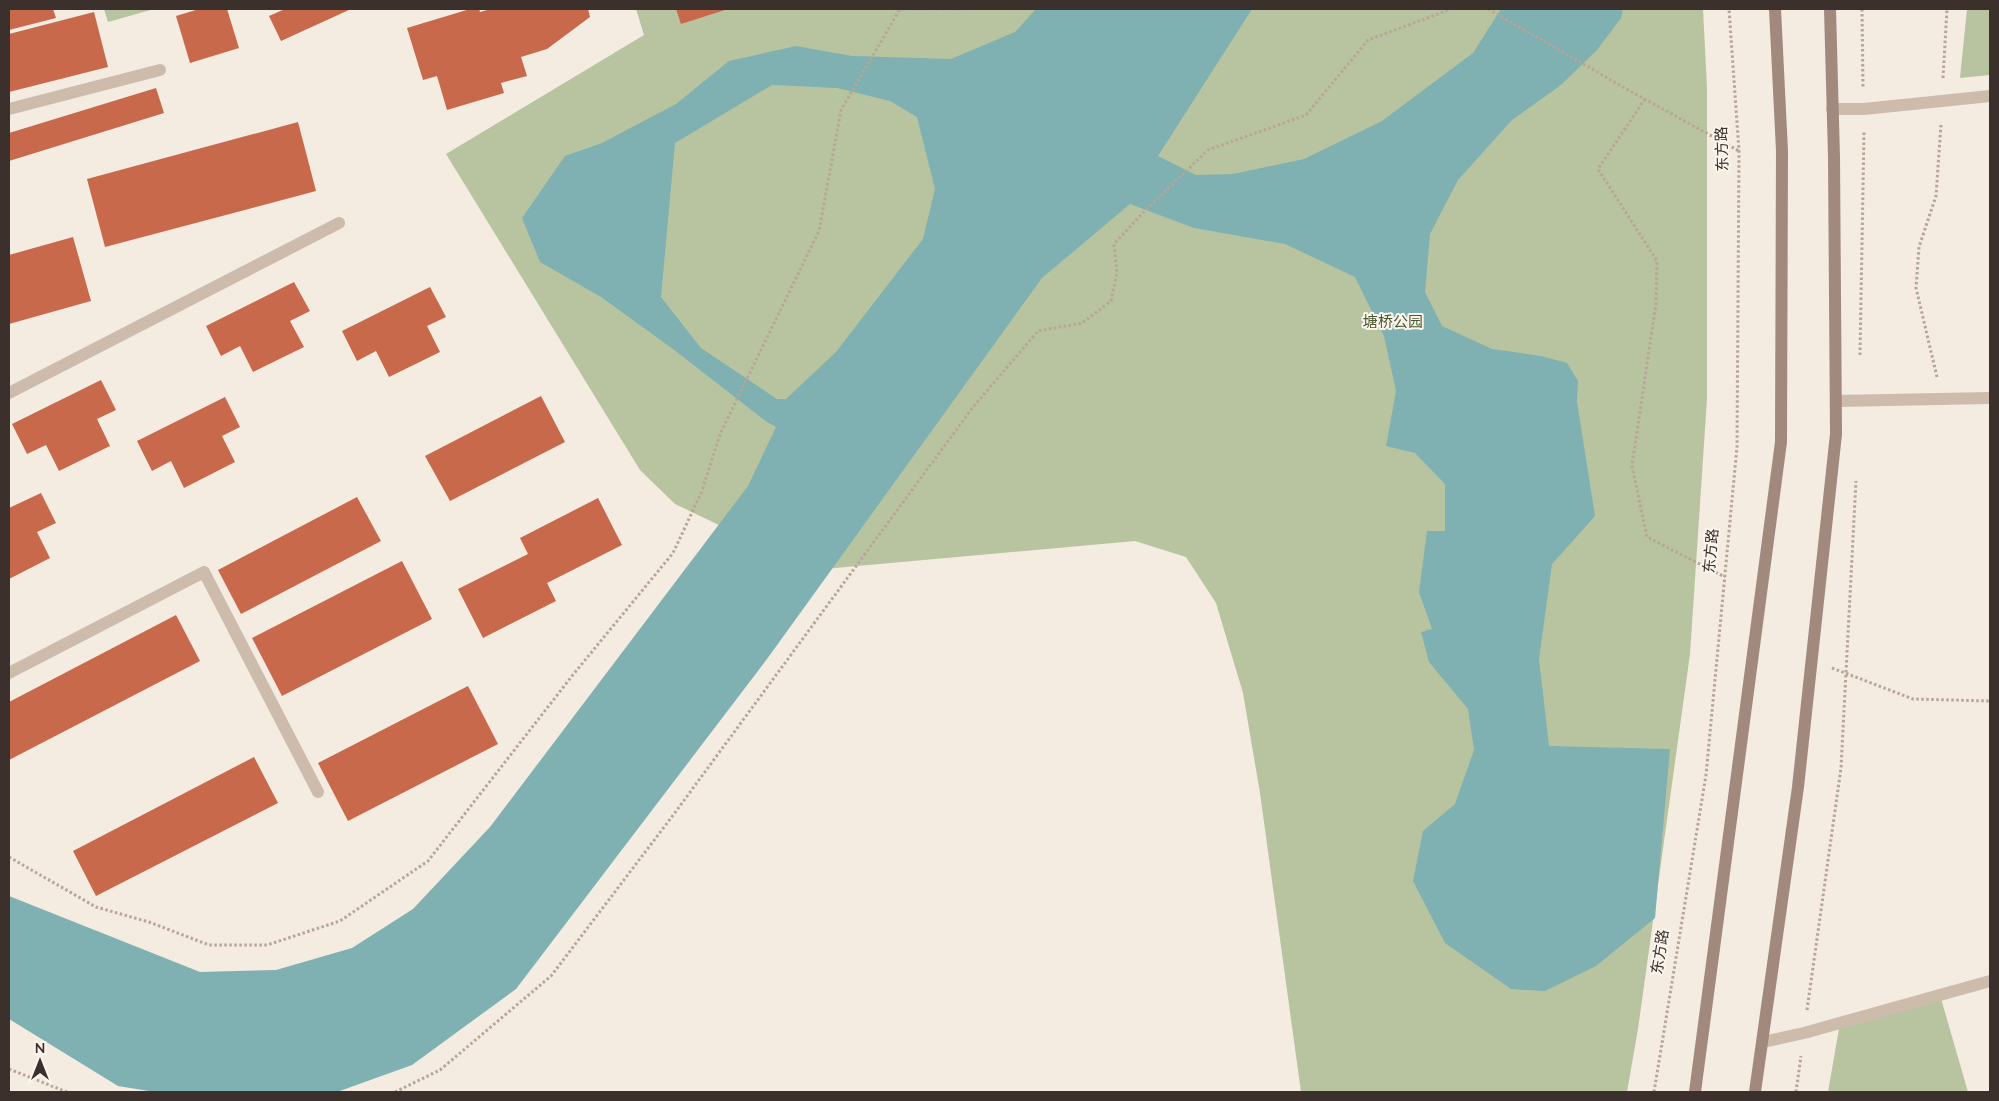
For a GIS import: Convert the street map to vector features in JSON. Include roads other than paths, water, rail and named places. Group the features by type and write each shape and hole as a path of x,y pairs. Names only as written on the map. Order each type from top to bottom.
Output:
{"main road":[{"path":"1696,1092 1781,442 1782,151 1775,9"},
{"path":"1756,1092 1798,786 1836,434 1830,9"}],"street":[{"path":"9,109 160,70"},
{"path":"1832,109 1864,108 1990,96"},
{"path":"9,393 339,223"},
{"path":"1836,401 1990,398"},
{"path":"9,673 204,572 318,792"},
{"path":"1762,1042 1804,1033 1990,981"}],"water":[{"path":"1036,9 1252,9 1158,156 1196,175 1233,174 1304,159 1382,121 1473,53 1501,9 1623,9 1621,18 1597,50 1561,85 1512,120 1458,180 1430,234 1425,292 1442,326 1492,349 1541,356 1567,363 1578,381 1577,402 1595,516 1552,564 1539,659 1549,746 1670,749 1655,918 1596,966 1545,991 1511,989 1445,943 1413,881 1423,831 1455,804 1474,750 1468,709 1429,662 1421,632 1432,629 1419,592 1427,531 1445,531 1445,484 1415,453 1386,446 1396,391 1384,336 1355,277 1285,244 1194,228 1130,204 1042,278 767,659 516,989 412,1065 337,1092 155,1092 118,1086 9,1019 9,896 200,972 276,970 352,948 413,909 490,827 748,486 776,427 601,297 540,262 522,218 565,156 602,143 676,104 729,61 796,46 852,56 951,59 1015,32","holes":["772,85 837,88 890,101 917,117 935,189 923,239 836,352 786,399 777,399 701,348 661,297 675,143"]}],"park label":[{"name":"塘桥公园","path":"1393,322"}]}
